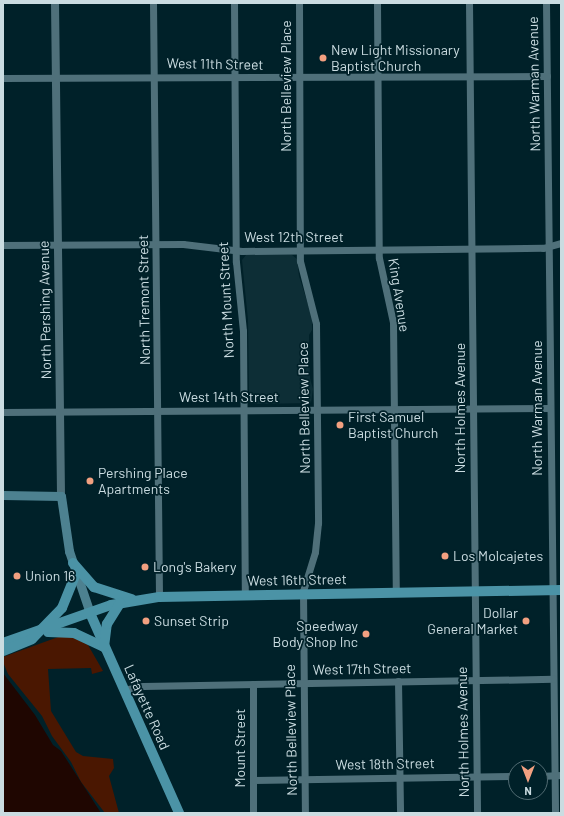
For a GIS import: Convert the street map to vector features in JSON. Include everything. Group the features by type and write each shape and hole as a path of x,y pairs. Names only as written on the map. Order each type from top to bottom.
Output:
{"main road":[{"path":"3,495 61,496"},
{"name":"North Pershing Avenue","path":"61,496 66,535 74,568 90,613"},
{"path":"40,632 62,608 74,568 94,587 136,600"},
{"name":"West 16th Street","path":"3,651 40,632 90,613 120,603 159,596 556,590"},
{"path":"40,632 74,633 104,647 107,624 120,603"},
{"name":"Lafayette Road","path":"90,613 179,813"},
{"name":"West 16th Street","path":"3,643 20,641"}],"street":[{"name":"North Pershing Avenue","path":"55,3 61,496"},
{"name":"North Tremont Street","path":"153,3 159,596"},
{"name":"North Mount Street","path":"234,3 236,250 242,320 245,595"},
{"name":"North Belleview Place","path":"299,3 300,250 301,272 315,318 318,534 303,594 305,813"},
{"name":"King Avenue","path":"377,3 379,249 381,274 392,320 396,592"},
{"name":"North Holmes Avenue","path":"469,3 477,813"},
{"name":"North Warman Avenue","path":"546,3 550,408 556,590 553,679 558,775 554,813"},
{"name":"West 11th Street","path":"3,78 154,76 299,78 547,76"},
{"name":"West 12th Street","path":"3,245 156,243 236,250 300,250 471,249 549,246 561,243"},
{"name":"West 14th Street","path":"3,412 550,408"},
{"name":"West 17th Street","path":"124,690 143,686 553,679"},
{"path":"398,681 400,813"},
{"name":"Mount Street","path":"253,684 254,813"},
{"path":"548,776 558,775"},
{"name":"West 18th Street","path":"254,780 508,776"}],"shaded area":[{"path":"246,255 292,255 297,259 299,276 312,317 312,330 309,335 310,378 313,389 311,403 254,404 249,401 248,320 242,260"},
{"path":"61,636 70,636 88,645 103,671 92,674 91,668 48,669 51,711 76,752 83,756 113,759 114,768 109,776 119,813 105,813 81,782 71,762 52,736 42,716 8,674 3,662 3,657"},
{"path":"3,673 35,715 53,745 61,751 101,813 3,813"}],"place":[{"name":"New Light Missionary Baptist Church","path":"323,58"},
{"name":"First Samuel Baptist Church","path":"340,425"},
{"name":"Pershing Place Apartments","path":"90,481"},
{"name":"Los Molcajetes","path":"445,556"},
{"name":"Long's Bakery","path":"145,567"},
{"name":"Union 16","path":"17,576"},
{"name":"Sunset Strip","path":"146,621"},
{"name":"Dollar General Market","path":"526,621"},
{"name":"Speedway Body Shop Inc","path":"366,634"}]}
